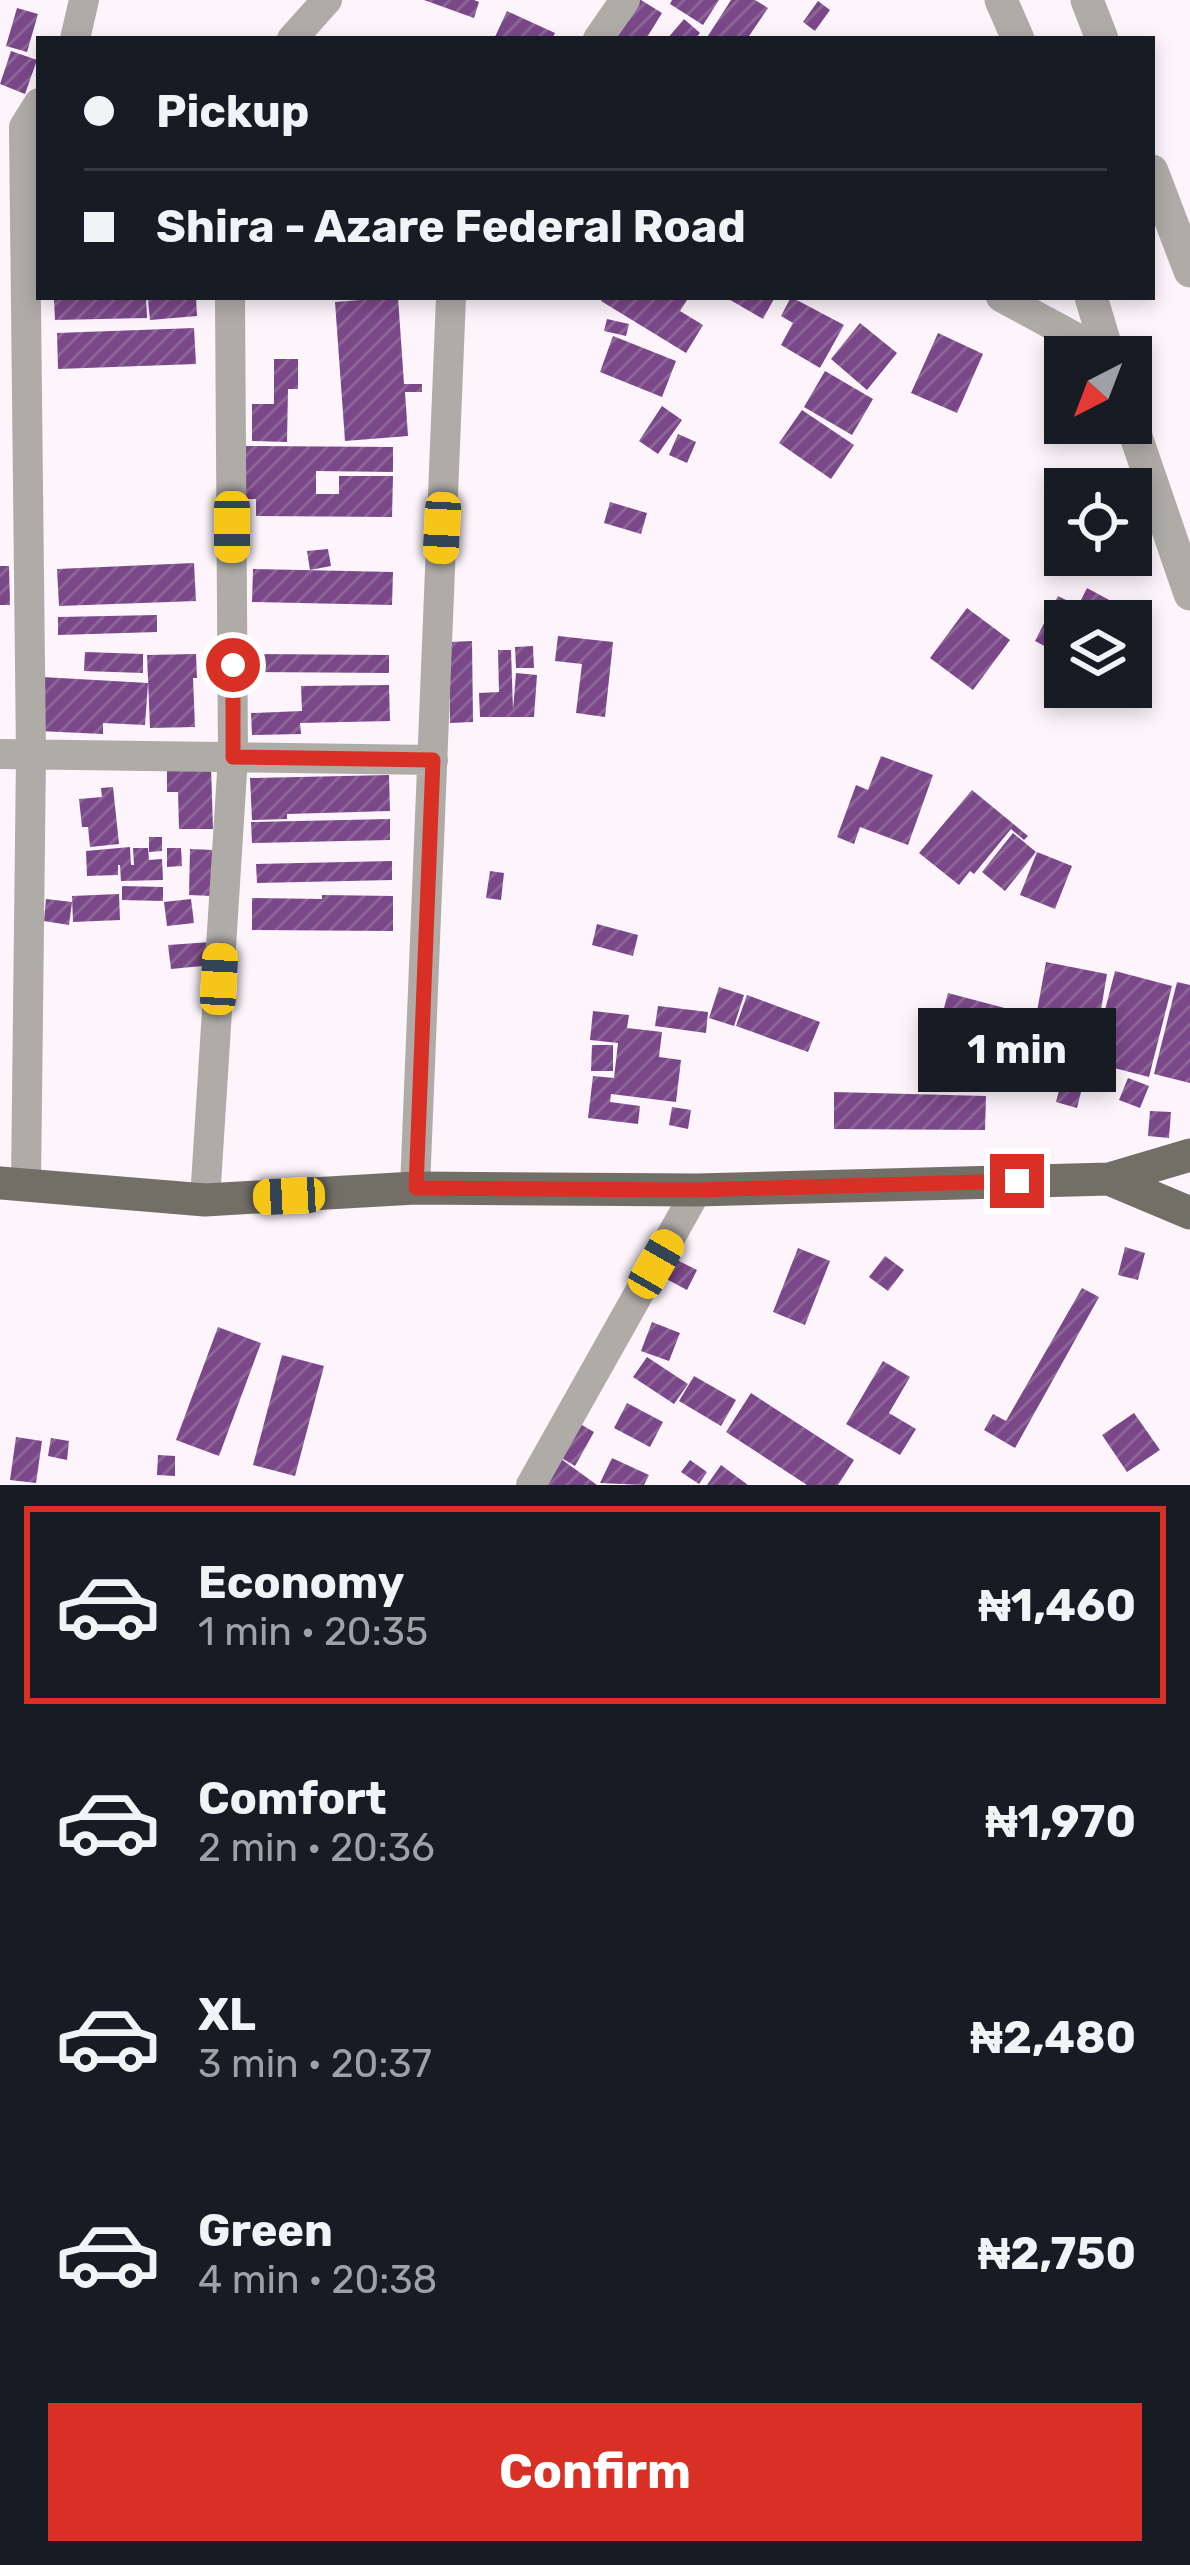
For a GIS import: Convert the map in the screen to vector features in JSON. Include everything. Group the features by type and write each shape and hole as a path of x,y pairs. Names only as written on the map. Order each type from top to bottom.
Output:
{"main road":[{"path":"13,1183 205,1201 416,1188 697,1190 1109,1179 1190,1156"},
{"path":"1109,1179 1190,1213"}],"street":[{"path":"76,36 84,0"},
{"path":"295,36 327,0"},
{"path":"600,36 625,0"},
{"path":"1001,0 1017,36"},
{"path":"1087,0 1101,36"},
{"path":"13,1183 16,754 34,118"},
{"path":"1155,179 1190,271"},
{"path":"205,1201 233,757 230,300"},
{"path":"416,1188 451,300"},
{"path":"1005,300 1071,336"},
{"path":"1092,300 1102,336"},
{"path":"1139,444 1190,595"},
{"path":"16,754 433,760"},
{"path":"530,1485 697,1190"}],"building":[{"path":"424,0 474,0 479,2 474,18"},
{"path":"636,0 662,13 648,36 613,36"},
{"path":"672,0 719,0 703,25 670,4"},
{"path":"731,0 755,0 768,8 749,36 708,36"},
{"path":"818,1 830,10 815,31 803,22"},
{"path":"17,8 38,14 27,52 6,46"},
{"path":"507,11 555,33 554,36 495,36"},
{"path":"684,19 700,33 698,36 670,36"},
{"path":"11,51 36,60 25,94 0,84"},
{"path":"54,300 146,300 147,318 55,320"},
{"path":"148,300 196,300 197,316 150,320"},
{"path":"398,300 404,384 422,384 422,392 405,392 408,436 345,441 335,302"},
{"path":"687,300 680,311 703,325 686,353 601,301"},
{"path":"730,300 773,300 763,319"},
{"path":"789,300 797,300 844,325 820,368 781,345 793,323 781,316"},
{"path":"607,319 629,324 626,336 604,331"},
{"path":"860,323 897,353 867,390 831,359"},
{"path":"194,328 196,364 58,369 57,333"},
{"path":"938,333 983,354 957,413 911,393"},
{"path":"613,336 676,361 662,397 600,372"},
{"path":"274,359 298,359 298,389 288,389 287,442 252,441 252,404 274,404"},
{"path":"825,371 873,399 852,435 804,407"},
{"path":"662,406 682,420 658,454 639,441"},
{"path":"802,410 854,445 831,479 779,443"},
{"path":"678,434 696,442 687,463 669,455"},
{"path":"237,446 393,447 393,472 316,471 316,494 339,494 339,476 393,476 392,517 256,516 256,499 237,499"},
{"path":"610,502 647,513 641,534 604,523"},
{"path":"328,549 331,566 310,570 307,551"},
{"path":"194,563 196,601 59,606 57,569"},
{"path":"0,566 9,566 10,605 0,605"},
{"path":"253,569 393,572 392,605 252,602"},
{"path":"1087,588 1109,600 1081,600"},
{"path":"967,608 1010,640 973,690 930,658"},
{"path":"157,615 157,632 58,635 58,617"},
{"path":"1044,623 1044,646 1035,641"},
{"path":"558,636 613,642 605,717 576,713 582,664 555,661"},
{"path":"472,641 473,722 450,723 449,642"},
{"path":"533,646 534,668 516,668 515,647"},
{"path":"498,650 511,650 513,710 516,673 537,675 534,717 480,717 479,693 499,692"},
{"path":"85,652 143,654 143,673 84,671"},
{"path":"196,654 195,727 150,728 147,655"},
{"path":"253,654 389,655 389,673 253,672"},
{"path":"42,677 148,683 145,725 103,723 103,734 39,731"},
{"path":"389,685 390,721 300,723 301,734 252,735 251,713 302,711 301,686"},
{"path":"881,756 933,775 908,845 860,827 854,844 837,837 856,785 868,790"},
{"path":"167,767 211,767 213,829 179,829 178,792 167,792"},
{"path":"389,775 390,811 287,814 287,819 252,820 250,778"},
{"path":"113,787 119,844 90,847 79,799 102,797 101,788"},
{"path":"972,790 1028,836 1024,840 1011,829 959,885 919,853"},
{"path":"390,819 390,840 252,843 251,822"},
{"path":"1013,833 1036,852 1005,891 982,872"},
{"path":"149,837 162,837 162,851 149,852"},
{"path":"130,847 131,865 133,848 148,848 149,860 162,859 163,880 121,881 120,865 118,875 87,876 86,851"},
{"path":"167,848 181,848 182,866 167,867"},
{"path":"190,849 214,850 213,896 189,895"},
{"path":"1037,852 1072,866 1055,909 1020,895"},
{"path":"392,861 392,880 257,883 256,864"},
{"path":"490,871 504,873 501,900 486,898"},
{"path":"122,886 163,887 163,901 122,900"},
{"path":"119,894 120,920 73,922 72,896"},
{"path":"322,895 393,896 393,931 252,930 252,898 322,899"},
{"path":"46,899 72,902 69,925 44,921"},
{"path":"191,899 194,923 167,926 164,902"},
{"path":"597,924 638,935 633,956 592,945"},
{"path":"211,942 213,965 171,969 168,945"},
{"path":"1046,962 1107,974 1093,1057 1115,971 1172,986 1149,1077 1091,1062 1090,1066 1029,1055"},
{"path":"1177,982 1190,985 1190,1083 1154,1074"},
{"path":"719,987 744,995 734,1026 709,1018"},
{"path":"948,993 1016,1011 1004,1057 989,1053 984,1073 956,1066 960,1049 935,1042"},
{"path":"747,995 820,1022 808,1052 736,1026"},
{"path":"658,1006 708,1012 706,1033 655,1026"},
{"path":"593,1011 629,1015 627,1028 662,1032 659,1057 681,1060 676,1102 611,1094 610,1102 640,1106 638,1124 588,1118 593,1076 614,1078 618,1043 590,1040"},
{"path":"592,1045 613,1045 613,1071 591,1071"},
{"path":"1128,1078 1149,1086 1140,1108 1119,1100"},
{"path":"1062,1079 1083,1084 1077,1108 1056,1102"},
{"path":"834,1092 986,1096 985,1130 834,1129"},
{"path":"672,1107 691,1110 688,1129 669,1125"},
{"path":"1150,1111 1171,1112 1169,1138 1148,1136"},
{"path":"1125,1247 1145,1253 1138,1280 1118,1275"},
{"path":"798,1248 830,1261 805,1325 773,1312"},
{"path":"669,1256 697,1270 687,1290 659,1275"},
{"path":"885,1256 904,1270 888,1291 869,1277"},
{"path":"1082,1288 1099,1297 1015,1448 984,1430 993,1414 1006,1421"},
{"path":"652,1322 680,1333 669,1361 641,1351"},
{"path":"218,1327 261,1343 219,1456 176,1440"},
{"path":"282,1355 324,1366 295,1476 253,1465"},
{"path":"647,1357 688,1384 674,1404 633,1377"},
{"path":"883,1361 910,1377 889,1413 916,1429 900,1455 846,1424"},
{"path":"694,1376 736,1400 721,1426 679,1401"},
{"path":"751,1393 854,1460 838,1485 807,1485 726,1432"},
{"path":"627,1403 663,1422 650,1447 614,1428"},
{"path":"1134,1413 1160,1450 1127,1472 1102,1435"},
{"path":"575,1421 594,1432 575,1466 553,1453"},
{"path":"16,1437 42,1441 36,1483 10,1480"},
{"path":"51,1438 69,1441 67,1460 48,1456"},
{"path":"158,1455 175,1456 175,1476 157,1475"},
{"path":"557,1456 597,1485 537,1485"},
{"path":"612,1458 649,1475 644,1485 600,1483"},
{"path":"690,1460 707,1472 699,1484 681,1472"},
{"path":"721,1465 748,1485 707,1485"}],"route":[{"path":"233,665 233,757 433,760 416,1188 697,1190 1017,1181"}]}
